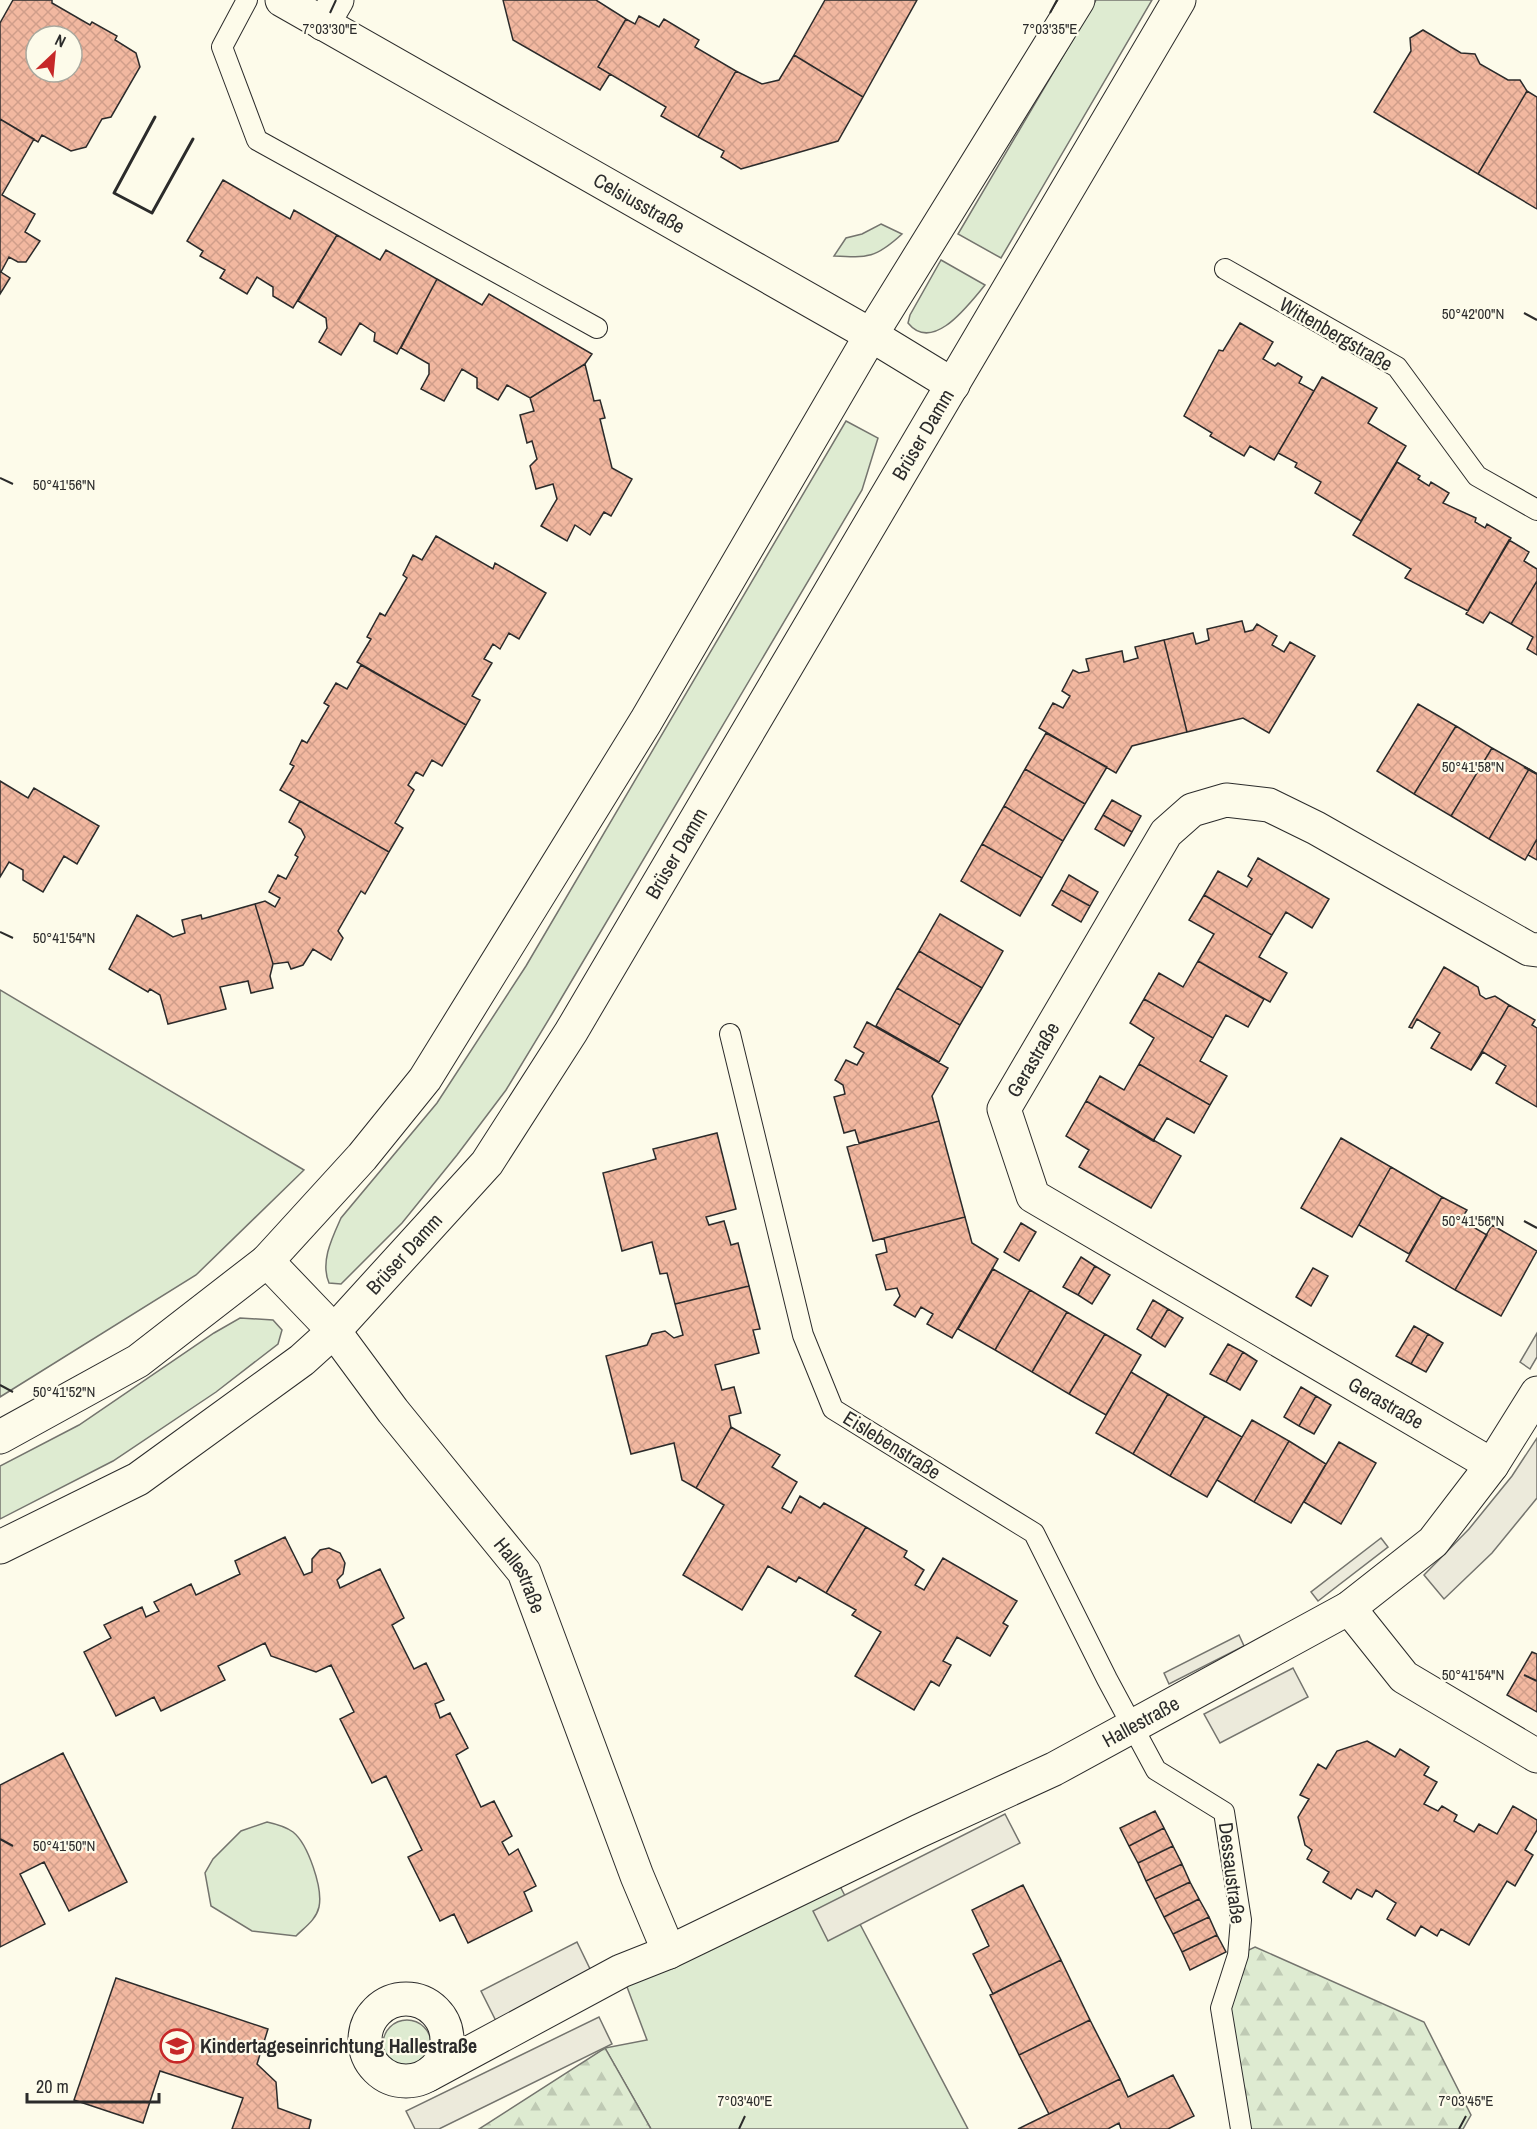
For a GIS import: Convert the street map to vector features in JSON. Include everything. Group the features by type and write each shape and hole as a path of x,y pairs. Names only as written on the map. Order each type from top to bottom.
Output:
{"street":[{"name":"Celsiusstraße","path":"282,0 330,12 953,385"},
{"path":"0,1437 138,1361 267,1262 362,1157 425,1079 646,721 871,335 1078,0"},
{"name":"Brüser Damm","path":"0,1547 138,1479 302,1360 334,1331 487,1163 571,1032 1179,0"},
{"name":"Gerastraße","path":"1492,1465 1033,1196 1004,1109 1166,832 1192,810 1226,800 1269,805 1316,828 1529,949 1537,950"},
{"name":"Hallestraße","path":"267,1262 334,1331 393,1411 524,1572 637,1876 669,1952"},
{"name":"Hallestraße","path":"428,2075 621,1971 669,1952 918,1831 1054,1769 1134,1728 1349,1608 1432,1542 1492,1465 1537,1393"},
{"path":"1349,1608 1404,1677 1537,1756"}],"lane":[{"path":"248,0 222,47 257,140 597,328"},
{"name":"Wittenbergstraße","path":"1225,269 1396,367 1477,476 1537,510"},
{"name":"Eislebenstraße","path":"729,1035 802,1335 833,1409 1034,1533 1134,1728"},
{"name":"Dessaustraße","path":"1134,1728 1156,1770 1224,1812 1241,1920 1238,1955 1221,2008 1241,2129"}],"green space":[{"path":"1096,0 1152,0 1001,258 958,234"},
{"path":"881,224 902,234 885,248 871,255 834,256 846,238 862,234"},
{"path":"941,260 985,285 950,323 939,330 928,333 918,331 908,323 910,315"},
{"path":"846,421 878,438 862,490 552,1014 506,1090 402,1223 341,1284 329,1283 326,1258 341,1218 437,1103 526,966"},
{"path":"0,990 304,1170 196,1275 0,1397"},
{"path":"240,1318 273,1320 282,1330 278,1344 216,1392 113,1461 0,1519 0,1466 79,1425 214,1333"},
{"path":"267,1822 287,1828 299,1838 309,1856 319,1889 318,1912 296,1936 252,1931 211,1906 205,1873 213,1859 241,1831"},
{"path":"833,1873 968,2129 651,2129 605,2048 647,2040 621,1971"},
{"path":"1255,1947 1424,2022 1471,2115 1463,2129 1241,2129 1221,2008 1238,1955"},
{"path":"407,2020 424,2027 431,2044 424,2061 407,2068 390,2061 383,2044 390,2027"},
{"path":"605,2048 651,2129 479,2129"}],"shaded area":[{"path":"1537,1333 1537,1357 1530,1369 1520,1362"},
{"path":"1537,1438 1537,1498 1492,1553 1444,1599 1424,1575 1469,1529 1512,1476"},
{"path":"1381,1538 1388,1547 1318,1601 1311,1592"},
{"path":"1239,1635 1244,1646 1169,1684 1164,1673"},
{"path":"1293,1668 1308,1697 1220,1743 1204,1714"},
{"path":"1005,1814 1020,1843 828,1941 813,1911"},
{"path":"577,1942 592,1973 496,2021 481,1991"},
{"path":"599,2017 612,2044 439,2129 415,2129 406,2111"}],"building":[{"path":"13,0 52,0 52,3 90,25 92,22 117,36 115,40 136,53 140,67 111,117 102,119 86,147 71,151 42,135 38,142 0,119 0,23"},
{"path":"503,0 596,0 626,19 598,67 610,74 600,90 513,40"},
{"path":"825,0 917,0 863,97 794,55"},
{"path":"639,16 659,27 664,19 699,40 695,47 736,71 698,137 661,116 666,107 598,67 626,19 635,24"},
{"path":"1423,30 1461,53 1475,54 1480,64 1508,80 1520,80 1527,91 1478,174 1374,112 1411,51 1410,38"},
{"path":"794,55 863,97 838,141 741,169 721,157 724,151 698,137 736,71 762,84 779,80"},
{"path":"1527,91 1537,97 1537,209 1478,174"},
{"path":"0,119 34,139 2,195 35,214 25,232 40,241 26,262 18,262 9,257 1,272 10,278 0,294"},
{"path":"223,180 290,219 294,210 337,235 293,308 273,296 273,287 257,277 247,294 220,278 225,270 200,256 203,251 187,241"},
{"path":"337,235 380,260 386,250 437,279 397,354 374,341 375,333 360,323 341,355 319,342 327,328 326,318 298,301"},
{"path":"437,279 482,305 489,294 592,354 585,364 530,398 507,385 498,400 477,388 477,378 462,369 444,401 421,389 429,374 429,364 401,348"},
{"path":"1240,323 1273,342 1263,359 1275,366 1278,363 1302,377 1299,383 1314,391 1274,460 1250,446 1244,456 1210,436 1212,433 1184,416 1219,350 1223,351"},
{"path":"585,364 594,401 600,400 605,418 600,419 612,468 632,479 611,516 604,512 590,535 575,525 567,541 541,526 557,499 553,484 536,489 530,466 537,459 532,441 527,443 520,415 534,411 530,398"},
{"path":"1322,377 1377,408 1368,423 1406,446 1361,521 1315,493 1321,482 1295,467 1297,463 1278,453"},
{"path":"1397,462 1420,476 1418,479 1429,486 1431,482 1449,493 1443,503 1476,518 1475,522 1485,528 1487,524 1511,538 1468,611 1405,578 1411,569 1353,535"},
{"path":"436,536 493,569 495,563 546,593 519,639 509,633 500,649 493,644 484,659 492,663 472,696 480,700 466,725 357,662 371,639 367,637 380,613 385,616 407,578 403,575 413,555 422,560"},
{"path":"1509,540 1529,552 1524,561 1537,569 1537,581 1511,624 1490,612 1483,623 1466,614"},
{"path":"1537,581 1537,655 1527,649 1533,637 1511,624"},
{"path":"1242,621 1245,632 1253,630 1257,624 1277,636 1272,645 1284,652 1290,642 1315,656 1269,733 1243,718 1187,732 1164,640 1193,633 1196,644 1209,640 1207,629"},
{"path":"1164,640 1187,732 1132,746 1116,773 1039,728 1053,703 1063,708 1070,696 1062,691 1073,670 1079,673 1089,671 1086,659 1122,651 1124,662 1138,658 1135,647"},
{"path":"361,665 466,725 442,766 432,760 423,776 416,772 408,785 414,790 395,823 403,828 389,852 280,790 294,766 290,764 302,740 307,743 329,706 324,703 336,683 347,689"},
{"path":"1418,704 1456,726 1414,794 1377,771"},
{"path":"1456,726 1492,748 1451,816 1414,794"},
{"path":"1046,733 1107,767 1085,804 1025,769"},
{"path":"1492,748 1529,769 1489,839 1451,816"},
{"path":"1025,769 1085,804 1063,841 1004,806"},
{"path":"1529,769 1537,774 1537,839 1525,860 1489,839"},
{"path":"0,781 28,798 34,788 99,826 77,864 64,856 43,892 23,880 23,870 9,862 0,877"},
{"path":"1112,800 1141,816 1132,832 1103,815"},
{"path":"300,801 389,852 365,894 361,891 338,931 343,938 331,960 313,949 303,965 291,969 288,962 273,964 255,904 265,901 275,907 280,898 269,892 278,875 286,879 298,857 295,855 305,837 301,829 289,822"},
{"path":"1004,806 1063,841 1042,878 982,844"},
{"path":"1103,815 1132,832 1124,846 1095,829"},
{"path":"1537,839 1537,860 1528,855"},
{"path":"982,844 1042,878 1020,916 961,881"},
{"path":"1258,858 1329,899 1312,928 1286,912 1272,935 1204,895 1218,871 1247,887 1252,879 1248,876"},
{"path":"1069,875 1098,892 1090,906 1061,890"},
{"path":"1061,890 1090,906 1081,922 1052,905"},
{"path":"1204,895 1272,935 1259,957 1287,973 1270,1002 1198,961 1214,934 1189,920"},
{"path":"255,904 273,964 270,976 273,988 251,993 248,981 220,987 226,1009 168,1024 160,995 150,989 148,992 109,969 137,915 173,937 185,933 182,920 201,915 202,919"},
{"path":"940,914 1003,951 982,988 919,951"},
{"path":"919,951 982,988 960,1025 897,988"},
{"path":"1198,961 1264,999 1248,1027 1226,1015 1213,1038 1144,999 1159,973 1183,987"},
{"path":"1444,967 1478,987 1480,995 1486,999 1495,996 1509,1005 1471,1070 1431,1048 1440,1033 1417,1019 1412,1028 1409,1027"},
{"path":"897,988 960,1025 939,1062 876,1026"},
{"path":"1144,999 1213,1038 1200,1061 1227,1076 1210,1105 1139,1064 1154,1038 1130,1023"},
{"path":"1509,1005 1535,1020 1532,1025 1537,1028 1537,1107 1496,1083 1506,1066 1483,1052 1471,1070"},
{"path":"867,1022 948,1068 932,1096 939,1121 859,1143 855,1130 844,1133 834,1097 845,1094 843,1085 835,1080 846,1060 857,1065 864,1053 854,1047"},
{"path":"1139,1064 1210,1105 1194,1133 1167,1118 1153,1141 1086,1101 1100,1076 1124,1090"},
{"path":"1086,1101 1181,1156 1151,1208 1079,1167 1089,1150 1066,1136"},
{"path":"939,1121 965,1217 873,1241 847,1147"},
{"path":"717,1133 736,1209 706,1217 709,1225 724,1221 731,1245 738,1243 749,1286 675,1304 667,1273 660,1274 652,1242 622,1251 603,1173 656,1159 653,1149"},
{"path":"1341,1138 1391,1167 1352,1237 1301,1208"},
{"path":"1391,1167 1442,1197 1409,1254 1359,1225"},
{"path":"1442,1197 1467,1210 1461,1220 1487,1235 1455,1290 1406,1261"},
{"path":"965,1217 972,1243 998,1259 952,1338 927,1324 933,1314 921,1307 915,1317 894,1305 900,1296 897,1288 886,1290 876,1255 887,1252 884,1238"},
{"path":"1021,1223 1036,1232 1019,1261 1004,1252"},
{"path":"1492,1225 1537,1251 1501,1316 1455,1290"},
{"path":"1081,1257 1095,1266 1078,1295 1063,1287"},
{"path":"1095,1266 1110,1275 1092,1304 1078,1295"},
{"path":"1313,1268 1328,1276 1311,1306 1296,1297"},
{"path":"993,1269 1030,1290 995,1350 958,1329"},
{"path":"749,1286 760,1329 753,1330 759,1353 715,1365 722,1390 734,1387 741,1413 729,1416 731,1427 696,1488 682,1480 674,1443 631,1454 606,1356 647,1345 652,1334 665,1331 674,1338 683,1335 675,1304"},
{"path":"1030,1290 1067,1312 1032,1372 995,1350"},
{"path":"1153,1300 1168,1309 1151,1338 1137,1329"},
{"path":"1168,1309 1183,1318 1165,1347 1151,1338"},
{"path":"1067,1312 1105,1334 1069,1394 1032,1372"},
{"path":"1414,1326 1428,1334 1411,1364 1396,1356"},
{"path":"1105,1334 1141,1355 1106,1415 1069,1394"},
{"path":"1428,1334 1443,1343 1426,1372 1411,1364"},
{"path":"1228,1344 1243,1352 1226,1382 1210,1374"},
{"path":"1243,1352 1257,1361 1240,1390 1226,1382"},
{"path":"1131,1372 1168,1394 1133,1454 1096,1433"},
{"path":"1301,1387 1316,1396 1299,1426 1284,1417"},
{"path":"1168,1394 1205,1416 1170,1476 1133,1454"},
{"path":"1316,1396 1331,1405 1314,1434 1299,1426"},
{"path":"1205,1416 1242,1437 1207,1497 1170,1476"},
{"path":"1252,1420 1289,1441 1254,1502 1217,1480"},
{"path":"731,1427 780,1455 772,1467 797,1482 782,1508 791,1513 800,1496 820,1508 824,1503 866,1527 826,1593 799,1577 796,1582 768,1566 742,1610 683,1575 724,1505 696,1488"},
{"path":"1289,1441 1326,1464 1291,1523 1254,1502"},
{"path":"1339,1442 1376,1463 1341,1524 1304,1502"},
{"path":"866,1527 907,1551 904,1557 924,1570 915,1585 924,1590 943,1558 1017,1601 1003,1623 1008,1626 990,1656 957,1637 943,1661 951,1665 939,1686 931,1681 914,1710 855,1676 881,1632 852,1615 856,1610 826,1593"},
{"path":"285,1537 304,1575 312,1572 312,1559 320,1550 329,1548 340,1553 345,1563 343,1574 337,1580 340,1588 380,1569 404,1618 392,1625 414,1669 426,1663 444,1700 435,1704 440,1718 450,1713 468,1748 456,1755 481,1807 494,1801 512,1836 502,1842 509,1855 518,1849 536,1886 524,1892 532,1911 468,1943 454,1914 440,1921 408,1857 422,1850 386,1776 372,1783 340,1719 354,1712 331,1665 316,1672 271,1656 265,1643 218,1666 225,1680 161,1711 154,1697 116,1716 84,1652 111,1638 104,1625 142,1607 146,1617 159,1611 154,1602 191,1584 196,1595 240,1574 235,1561"},
{"path":"1532,1652 1537,1654 1537,1712 1507,1695"},
{"path":"1367,1741 1395,1757 1400,1749 1429,1767 1424,1775 1437,1782 1424,1804 1438,1811 1442,1806 1457,1815 1454,1821 1474,1832 1479,1824 1497,1834 1513,1806 1537,1820 1537,1830 1525,1850 1533,1855 1515,1886 1507,1881 1469,1945 1441,1929 1437,1936 1421,1926 1415,1936 1387,1919 1396,1903 1376,1890 1372,1897 1357,1889 1351,1899 1323,1882 1329,1872 1307,1859 1312,1850 1305,1845 1298,1817 1309,1799 1300,1795 1318,1764 1326,1769 1337,1751"},
{"path":"63,1753 127,1882 69,1911 44,1862 20,1874 45,1924 0,1947 0,1785"},
{"path":"1155,1811 1164,1828 1129,1846 1120,1828"},
{"path":"1164,1828 1173,1846 1138,1863 1129,1846"},
{"path":"1173,1846 1182,1864 1146,1881 1138,1863"},
{"path":"1182,1864 1190,1882 1155,1899 1146,1881"},
{"path":"1190,1882 1199,1899 1164,1917 1155,1899"},
{"path":"1023,1885 1061,1960 993,1994 973,1954 989,1946 972,1910"},
{"path":"1199,1899 1209,1917 1173,1934 1164,1917"},
{"path":"1209,1917 1217,1935 1182,1952 1173,1934"},
{"path":"1217,1935 1226,1952 1190,1970 1182,1952"},
{"path":"1061,1960 1090,2020 1019,2055 990,1995"},
{"name":"Kindertageseinrichtung Hallestraße","path":"116,1978 268,2029 257,2064 276,2082 278,2108 311,2120 309,2129 232,2129 243,2098 160,2071 143,2123 74,2100"},
{"path":"1090,2020 1120,2079 1049,2114 1019,2055"},
{"path":"1173,2075 1194,2116 1168,2129 1121,2129 1119,2123 1108,2129 1018,2129 1120,2079 1128,2097"}],"wall":[{"path":"155,117 114,193 152,213 193,139"}],"place":[{"name":"Kindertageseinrichtung Hallestraße","path":"177,2046"}]}
